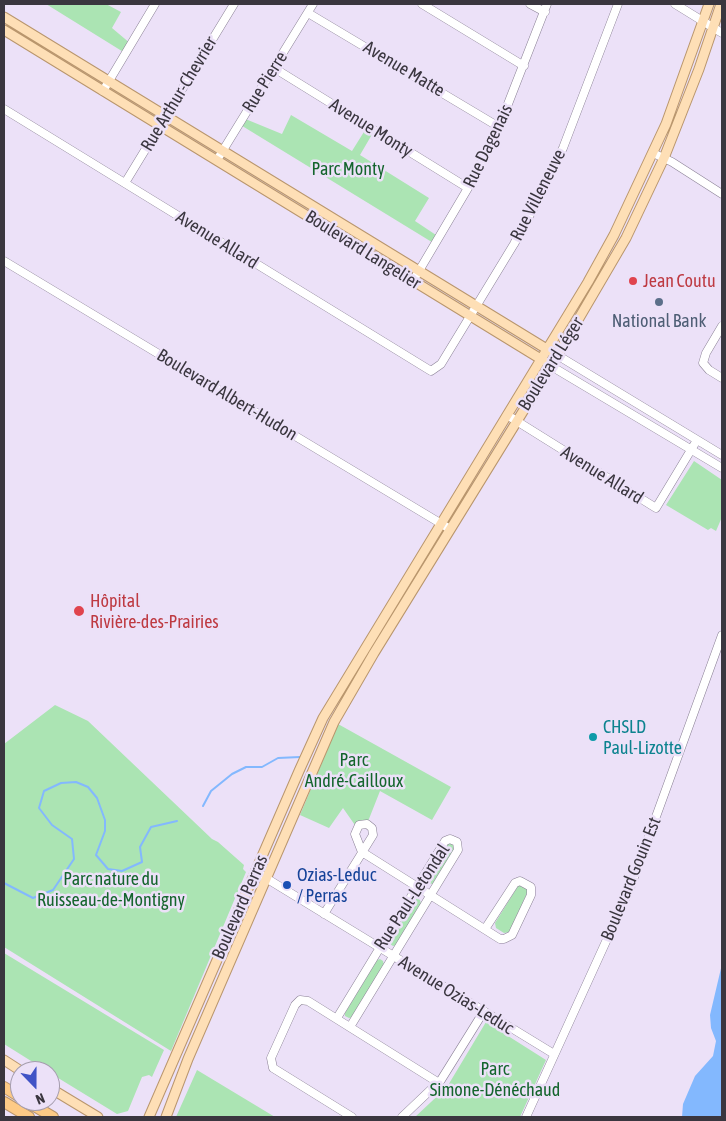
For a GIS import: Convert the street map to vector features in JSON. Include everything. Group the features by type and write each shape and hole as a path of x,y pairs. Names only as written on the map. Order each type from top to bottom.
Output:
{"highway":[{"path":"4,1102 29,1117"}],"main road":[{"name":"Boulevard Léger","path":"334,699 588,282 618,227 653,153 677,95 709,4"},
{"name":"Boulevard Léger","path":"343,704 551,366 626,238 664,158 699,70 721,4"},
{"name":"Boulevard Langelier","path":"4,17 557,355"},
{"name":"Boulevard Langelier","path":"4,30 551,366"},
{"path":"588,282 598,288"},
{"name":"Boulevard Perras","path":"149,1117 299,771 334,699"},
{"name":"Boulevard Perras","path":"166,1117 184,1067 320,752 343,704"},
{"path":"60,1094 98,1117"}],"street":[{"path":"102,90 155,4"},
{"name":"Rue Arthur-Chevrier","path":"125,183 234,4"},
{"name":"Rue Pierre","path":"217,160 313,4"},
{"path":"422,4 524,66"},
{"path":"530,4 545,12"},
{"name":"Rue Dagenais","path":"413,281 468,188 499,127 547,4"},
{"name":"Rue Villeneuve","path":"431,371 441,364 514,244 549,178 576,115 618,4"},
{"path":"675,4 722,33"},
{"name":"Avenue Matte","path":"308,13 499,127"},
{"name":"Avenue Monty","path":"274,68 468,188"},
{"name":"Avenue Allard","path":"4,109 431,371"},
{"path":"653,153 722,194"},
{"name":"Boulevard Albert-Hudon","path":"4,261 450,529"},
{"path":"722,326 706,353 703,363 709,370 722,378"},
{"name":"Boulevard Langelier","path":"557,355 722,455"},
{"name":"Boulevard Langelier","path":"551,366 722,468"},
{"name":"Avenue Allard","path":"507,415 656,508 697,440"},
{"name":"Boulevard Gouin Est","path":"526,1117 629,891 722,635"},
{"name":"Rue Paul-Letondal","path":"337,1018 445,841 450,839 457,842 458,850 350,1027"},
{"path":"324,914 362,852 431,896 500,938 504,939 512,935 531,895 531,887 523,882 518,881 514,883 486,929"},
{"name":"Avenue Ozias-Leduc","path":"256,872 554,1054"},
{"path":"352,1117 276,1071 272,1065 271,1058 297,1002 308,1001 439,1083"},
{"path":"402,1117 439,1083 484,1012"}],"green space":[{"path":"46,4 106,4 121,12 112,28 131,44 125,53"},
{"name":"Parc Monty","path":"291,115 352,151 367,127 374,131 360,155 429,198 415,221 439,237 435,244 239,124 243,118 282,134"},
{"path":"694,461 722,480 722,517 716,531 711,528 708,530 666,505"},
{"name":"Parc nature du Ruisseau-de-Montigny","path":"55,705 88,721 212,839 244,865 243,869 246,872 171,1051 4,947 4,744"},
{"name":"Parc André-Cailloux","path":"338,724 451,787 432,820 380,791 367,824 357,828 343,808 329,828 300,815"},
{"path":"452,842 456,847 433,884 427,883 426,880 449,843"},
{"path":"518,886 527,889 527,893 510,932 504,933 496,928 495,923"},
{"path":"417,898 421,904 396,945 393,946 390,944 390,940"},
{"path":"4,953 164,1050 152,1077 149,1075 142,1077 128,1111 117,1114 60,1079 60,1061 31,1061 4,1044"},
{"path":"380,959 384,965 352,1017 345,1016 377,960"},
{"name":"Parc Simone-Dénéchaud","path":"486,1022 546,1060 520,1117 415,1117 447,1087"},
{"path":"197,1070 275,1117 176,1117"}],"water":[{"path":"722,964 722,1117 682,1117 683,1104 695,1076 713,1056 716,1041 711,1028 710,1015"}],"waterway":[{"path":"203,806 211,791 232,774 246,767 262,767 278,758 300,757"},
{"path":"4,883 33,898 53,890 74,859 72,839 52,825 39,808 44,791 61,783 76,782 88,787 97,798 105,820 105,831 96,855 108,869 122,871 142,862 140,847 151,827 177,821"}],"place":[{"name":"Jean Coutu","path":"633,281"},
{"name":"National Bank","path":"659,302"},
{"name":"Hôpital Rivière-des-Prairies","path":"79,611"},
{"name":"CHSLD Paul-Lizotte","path":"593,737"},
{"name":"Ozias-Leduc / Perras","path":"287,885"}]}
